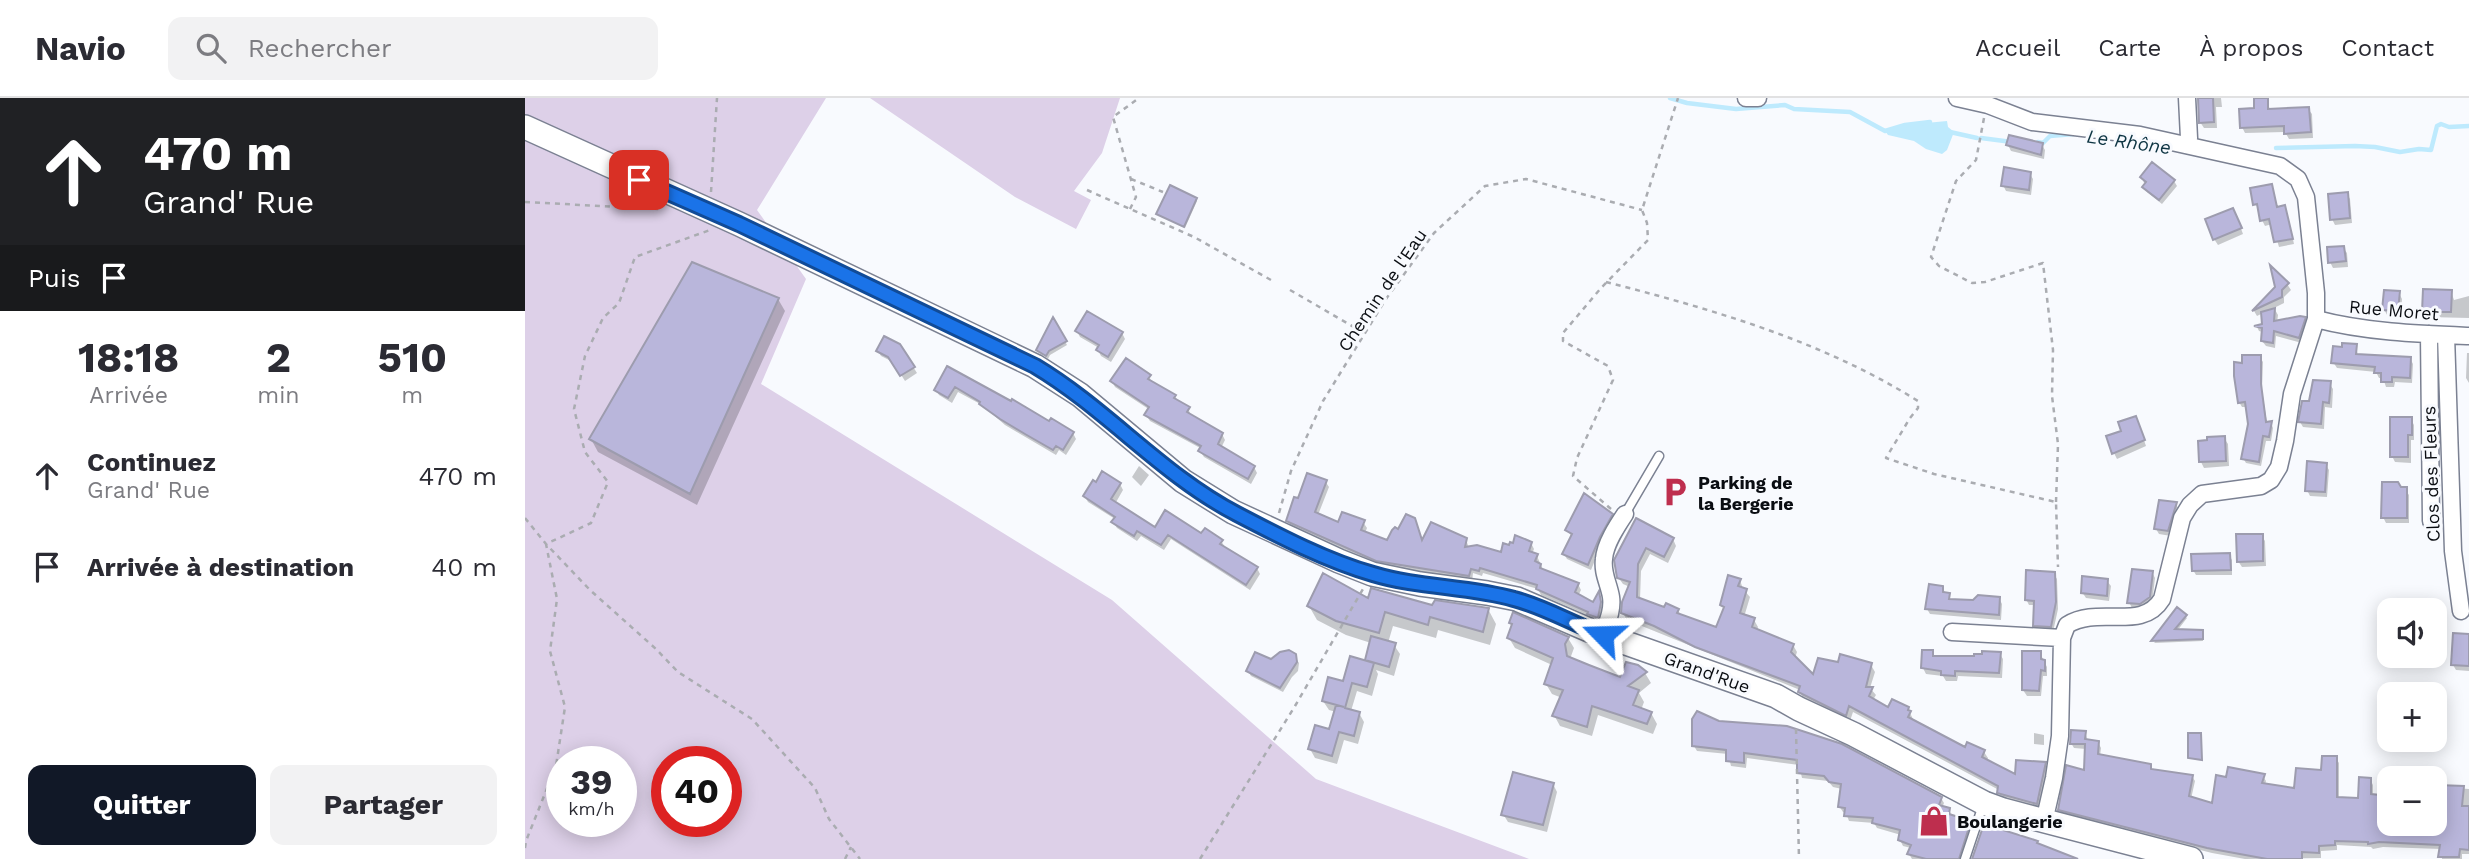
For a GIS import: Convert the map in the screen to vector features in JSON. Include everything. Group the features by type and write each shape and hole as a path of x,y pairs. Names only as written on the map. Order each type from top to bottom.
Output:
{"street":[{"path":"1746,98 1758,98"},
{"path":"1957,98 1988,105 2032,122 2140,135 2280,166 2298,179 2306,197 2316,293 2316,319 2292,394 2279,467 2271,480 2261,486 2203,494 2190,505 2182,519 2162,599 2155,611 2142,616 2077,619 2067,625 2062,638 2060,736 2044,822"},
{"path":"2187,98 2187,145"},
{"name":"Grand'Rue","path":"525,127 1035,366 1080,395 1183,481 1233,512 1273,532 1372,574 1517,599 1603,635 1776,696 1984,803 2044,822 2191,859"},
{"name":"Rue Moret","path":"2316,319 2333,324 2469,336"},
{"path":"2429,334 2431,521"},
{"name":"Clos des Fleurs","path":"2446,335 2453,551 2461,611"},
{"path":"1603,635 1612,606 1605,578 1604,558 1610,540 1624,516"},
{"path":"1952,632 2062,638"}],"lane":[{"path":"1624,516 1660,456"},
{"path":"1965,859 1984,803"}],"path":[{"path":"546,544 591,523 608,482 585,452 574,409 585,356 603,318 619,303 635,257 710,230 717,98"},
{"path":"1131,209 1136,197 1113,117 1139,98"},
{"path":"1624,516 1573,476 1577,458 1613,380 1608,366 1563,341 1563,333 1606,282 1648,240 1647,223 1642,210 1678,98"},
{"path":"1988,105 1976,160 1956,181 1931,257 1939,266 1972,283 1985,282 2043,263 2053,350 2052,396 2058,444 2058,567"},
{"name":"Chemin de l'Eau","path":"1273,532 1291,471 1323,401 1386,299 1434,233 1485,186 1526,178 1642,210"},
{"path":"1131,179 1163,192"},
{"path":"1087,190 1194,237 1271,280"},
{"path":"525,202 658,209"},
{"path":"1606,282 1684,302 1760,326 1869,372 1918,401 1918,408 1886,458 1934,474 2056,502"},
{"path":"1290,290 1366,334"},
{"path":"525,518 590,590 678,672 752,719 815,788 829,819 860,859"},
{"path":"525,848 525,841 556,766 565,708 550,651 557,599 546,544"},
{"path":"1200,859 1295,706 1372,574"},
{"path":"1799,709 1795,738 1799,859"},
{"path":"845,859 851,847"}],"shaded area":[{"path":"525,98 826,98 757,210 806,279 761,384 1112,600 1316,779 1529,859 525,859"},
{"path":"870,98 1120,98 1102,153 1074,191 1091,200 1076,229 1015,197"}],"water":[{"path":"1947,121 1948,127 1954,132 1947,150 1942,154 1926,149 1914,141 1888,135 1885,131 1905,125"}],"building":[{"path":"2198,98 2213,98 2214,122 2199,123"},
{"path":"2254,98 2268,98 2268,109 2309,107 2311,132 2284,134 2284,126 2240,128 2239,109 2254,108"},
{"path":"2009,135 2043,143 2041,155 2006,145"},
{"path":"2152,162 2175,180 2159,200 2142,187 2146,182 2140,177"},
{"path":"2004,167 2031,172 2029,190 2001,186"},
{"path":"2272,184 2277,207 2285,205 2293,239 2274,242 2269,219 2260,221 2257,204 2253,205 2250,188"},
{"path":"1170,185 1197,198 1184,227 1156,214"},
{"path":"2348,192 2350,218 2330,220 2328,194"},
{"path":"2233,208 2242,228 2213,240 2205,219"},
{"path":"2344,246 2346,261 2328,263 2327,247"},
{"path":"692,262 779,298 690,494 589,439"},
{"path":"2270,265 2289,283 2282,290 2282,297 2252,311 2275,287"},
{"path":"2423,289 2452,290 2451,312 2422,312"},
{"path":"2384,290 2400,291 2398,311 2382,310"},
{"path":"2275,308 2274,321 2306,317 2299,338 2274,331 2273,343 2261,341 2262,328 2254,326 2262,324 2261,312"},
{"path":"1087,311 1123,332 1108,357 1096,350 1099,345 1075,331"},
{"path":"1053,317 1067,341 1049,351 1046,356 1036,350"},
{"path":"884,336 900,344 915,367 900,376 888,357 876,351"},
{"path":"2342,343 2357,344 2356,354 2411,357 2410,378 2392,377 2392,382 2381,382 2381,373 2374,373 2375,367 2331,363 2333,346 2342,347"},
{"path":"2242,355 2261,355 2261,384 2266,422 2272,421 2269,437 2263,436 2259,462 2241,459 2248,424 2245,402 2238,403 2234,362 2242,363"},
{"path":"1126,358 1151,375 1148,379 1176,395 1174,398 1190,407 1187,412 1223,433 1218,444 1255,466 1248,479 1198,451 1201,446 1144,415 1149,407 1110,381"},
{"path":"947,366 1074,432 1063,450 1056,446 1053,450 1025,434 955,387 948,398 934,390"},
{"path":"2313,380 2331,381 2329,403 2323,402 2321,424 2298,422 2302,401 2309,401"},
{"path":"2136,416 2145,440 2112,454 2106,436 2121,431 2118,422"},
{"path":"2390,417 2412,417 2412,435 2408,435 2408,457 2390,457"},
{"path":"2225,436 2226,461 2199,462 2198,441 2207,440 2207,437"},
{"path":"2307,461 2327,463 2325,492 2305,491"},
{"path":"1102,471 1121,483 1111,499 1155,527 1165,510 1201,533 1205,528 1223,540 1220,544 1258,567 1246,585 1168,535 1161,545 1137,531 1134,536 1111,522 1115,517 1083,496"},
{"path":"1307,473 1327,480 1315,512 1338,522 1342,512 1365,520 1361,530 1387,540 1395,527 1398,529 1406,514 1415,518 1422,540 1431,522 1467,538 1465,547 1477,545 1501,552 1503,543 1513,543 1515,535 1532,542 1529,551 1538,554 1535,561 1541,564 1540,568 1579,583 1575,592 1593,602 1599,591 1601,602 1598,618 1536,589 1537,585 1480,568 1479,571 1471,569 1469,576 1376,561 1286,521 1294,497 1298,498"},
{"path":"2382,482 2398,482 2401,487 2407,487 2407,518 2381,518"},
{"path":"1584,493 1613,514 1588,565 1562,554 1572,534 1565,530"},
{"path":"2159,500 2177,502 2168,531 2154,529"},
{"path":"1636,518 1674,538 1664,557 1646,548 1638,564 1637,597 1664,607 1666,603 1679,609 1677,613 1716,627 1724,607 1720,605 1728,575 1741,579 1738,586 1747,589 1740,613 1755,618 1752,627 1794,644 1791,652 1813,674 1818,658 1838,662 1840,654 1872,663 1866,687 1873,687 1869,696 1888,707 1892,699 1909,707 1908,710 1911,711 1908,717 1965,747 1967,742 1985,750 1982,757 2015,774 2016,760 2046,762 2037,804 1997,793 1998,786 1849,706 1846,716 1798,692 1800,686 1695,647 1621,613 1622,602 1630,582 1617,578 1614,560"},
{"path":"2236,534 2263,534 2263,561 2237,562"},
{"path":"2230,553 2231,570 2192,571 2191,554"},
{"path":"2132,569 2153,571 2150,597 2140,604 2127,603"},
{"path":"2026,570 2055,572 2056,602 2051,627 2033,626 2034,601 2025,600"},
{"path":"1323,573 1368,598 1371,588 1432,605 1435,600 1489,608 1483,632 1430,617 1428,625 1385,612 1379,633 1336,621 1307,606"},
{"path":"2082,576 2108,579 2107,596 2081,593"},
{"path":"1929,584 1943,586 1943,592 1950,593 1949,599 1973,600 1978,595 2000,597 1999,615 1925,609"},
{"path":"2177,607 2187,615 2175,629 2203,630 2203,639 2151,641"},
{"path":"1513,612 1569,637 1565,644 1567,656 1620,677 1626,662 1638,665 1647,672 1628,686 1639,690 1633,705 1652,712 1647,724 1592,706 1587,727 1552,716 1563,690 1544,684 1553,658 1507,638"},
{"path":"2453,633 2469,634 2469,666 2451,665"},
{"path":"1371,636 1396,643 1389,667 1365,660"},
{"path":"1289,650 1296,654 1297,662 1280,688 1246,671 1255,652 1271,659 1280,652"},
{"path":"1922,650 1933,650 1933,656 1974,656 1982,654 1982,651 2001,652 1999,673 1955,671 1955,676 1941,675 1941,671 1921,668"},
{"path":"2022,651 2041,651 2041,659 2045,660 2039,691 2022,690"},
{"path":"1350,656 1374,663 1367,687 1352,683 1345,708 1360,712 1354,736 1339,732 1332,756 1308,749 1315,725 1329,729 1336,705 1344,707 1322,701 1328,677 1343,681"},
{"path":"1697,711 1719,721 1787,726 1842,744 1942,797 1939,805 1950,808 1949,814 1971,821 1959,859 1926,859 1907,854 1911,845 1898,840 1900,830 1872,823 1873,818 1844,816 1845,808 1838,807 1841,784 1829,782 1824,776 1797,773 1797,760 1744,753 1744,763 1726,761 1726,750 1692,746 1692,719"},
{"path":"2071,730 2086,731 2085,739 2099,741 2098,754 2151,764 2151,769 2193,775 2189,796 2212,803 2216,775 2226,777 2228,767 2265,774 2262,783 2294,788 2296,768 2321,770 2322,756 2337,756 2337,797 2358,798 2359,777 2371,778 2371,794 2377,795 2377,836 2447,836 2447,785 2464,786 2462,806 2469,806 2469,850 2460,849 2459,857 2438,857 2440,845 2335,841 2335,845 2319,846 2319,853 2302,852 2302,859 2267,859 2207,848 2058,810 2066,765 2084,770 2085,744 2070,744"},
{"path":"2188,733 2201,733 2202,760 2188,758"},
{"path":"1513,772 1554,783 1543,825 1501,815"},
{"path":"1984,824 2038,841 2037,843 2078,859 1972,859"}],"waterway":[{"name":"Le Rhône","path":"1670,98 1687,103 1736,109 1785,105 1794,109 1850,112 1885,131 1930,122"},
{"name":"Le Rhône","path":"2276,148 2355,146 2400,152 2431,150 2437,126 2469,126"},
{"name":"Le Rhône","path":"1950,132 1977,138"},
{"name":"Le Rhône","path":"2038,142 2043,143 2050,136 2074,134"},
{"name":"Le Rhône","path":"1981,138 2012,142"}],"place":[{"name":"Parking de la Bergerie","path":"1675,492"},
{"name":"Boulangerie","path":"1934,821"}],"route":[{"path":"639,180 739,224 1035,366 1080,395 1183,481 1233,512 1273,532 1372,574 1517,599 1603,635"}]}
